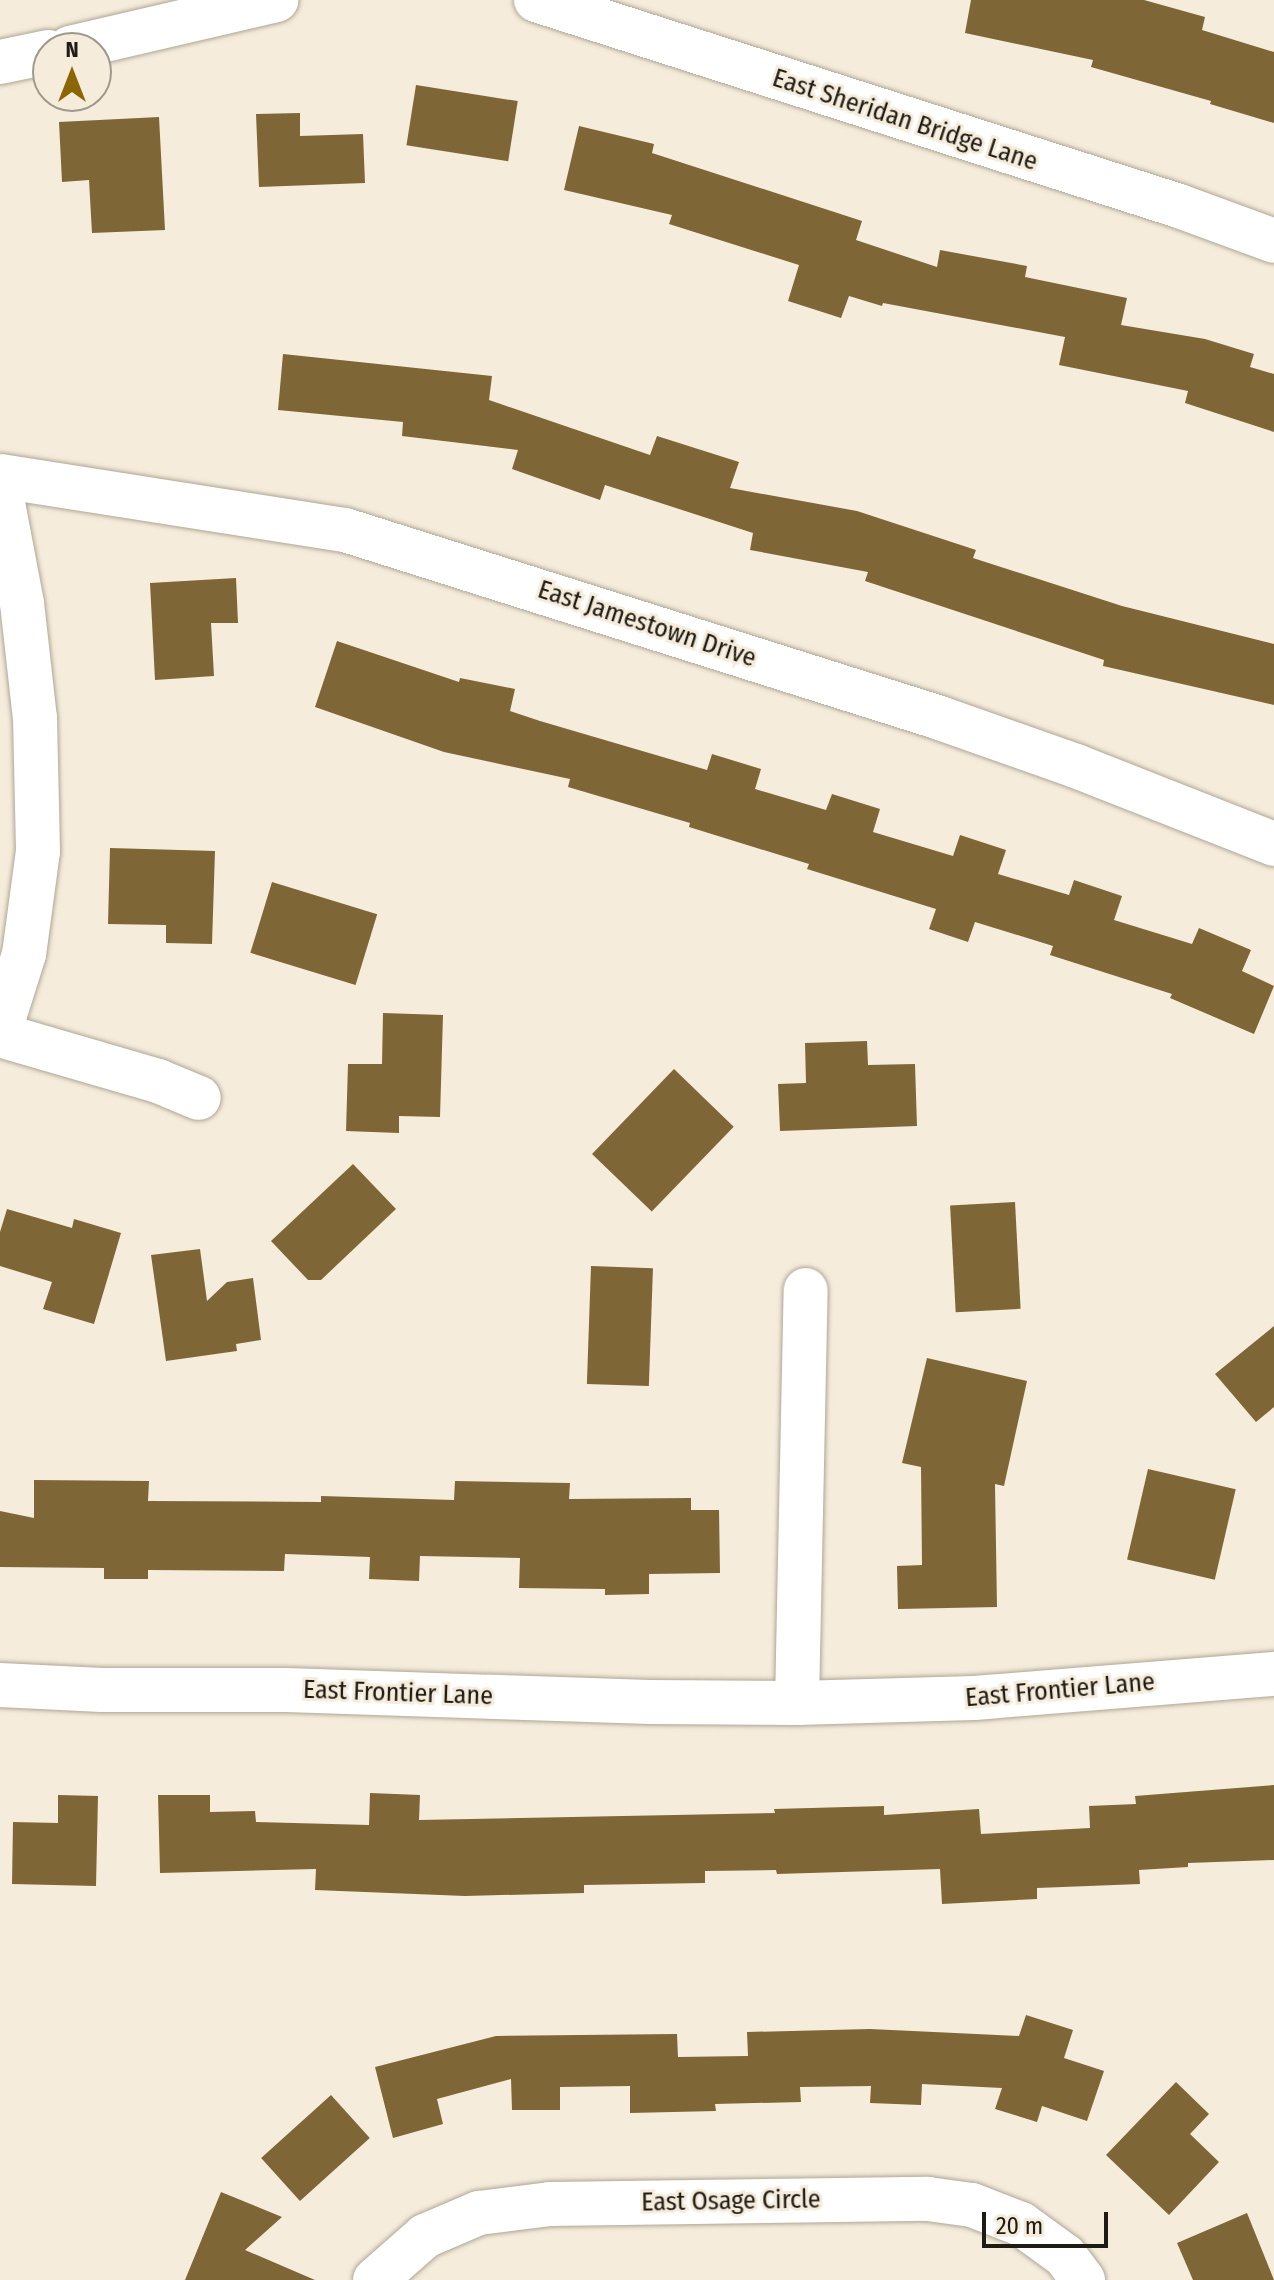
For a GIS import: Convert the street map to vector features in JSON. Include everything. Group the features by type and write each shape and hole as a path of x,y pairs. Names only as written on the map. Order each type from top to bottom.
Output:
{"street":[{"path":"112,38 276,0"},
{"name":"East Sheridan Bridge Lane","path":"536,0 1179,206 1274,241"},
{"path":"0,62 32,55"},
{"name":"East Jamestown Drive","path":"0,476 345,530 940,718 1076,766 1274,844"},
{"path":"0,487 22,603 35,718 38,851 24,954 0,1033 158,1081 199,1098"},
{"path":"797,1703 806,1290"},
{"name":"East Frontier Lane","path":"0,1685 102,1690 286,1690 650,1702 797,1703 974,1698 1274,1674"},
{"name":"East Osage Circle","path":"375,2280 425,2236 479,2213 550,2204 928,2199 972,2205 1021,2224 1065,2256 1083,2280"}],"building":[{"path":"971,0 1144,0 1205,17 1202,30 1274,52 1274,123 1210,104 1211,101 1091,67 1093,60 965,33"},
{"path":"416,85 518,101 508,161 406,145"},
{"path":"300,113 300,136 363,134 365,183 259,187 256,114"},
{"path":"159,117 165,230 92,233 89,180 62,182 59,122"},
{"path":"579,126 654,144 652,153 862,221 856,240 937,267 940,250 1027,266 1025,277 1127,298 1121,325 1205,339 1254,354 1250,367 1274,374 1274,432 1185,403 1188,391 1059,365 1065,337 883,303 882,306 849,296 841,318 788,301 799,265 669,224 672,215 564,190"},
{"path":"283,354 492,376 489,400 650,455 657,436 739,462 730,488 857,511 976,550 973,558 1122,606 1274,644 1274,705 1103,666 1104,660 865,581 868,572 750,550 753,533 605,485 600,500 512,469 518,450 402,436 403,422 278,410"},
{"path":"236,578 238,623 211,623 214,676 155,680 150,583"},
{"path":"337,641 459,682 460,678 515,689 510,711 540,721 707,770 712,754 761,769 755,789 826,810 832,794 880,809 873,832 953,856 960,835 1006,850 998,874 1069,895 1074,880 1122,896 1114,920 1192,944 1199,928 1251,950 1242,971 1274,986 1254,1034 1170,998 1172,994 1050,955 1053,946 975,922 968,942 929,929 936,909 807,869 809,864 689,827 690,823 568,787 570,779 444,752 315,707"},
{"path":"110,848 215,851 212,944 166,943 166,925 108,924"},
{"path":"272,882 377,914 356,985 250,953"},
{"path":"383,1013 443,1015 440,1117 399,1116 399,1133 346,1131 348,1064 382,1064"},
{"path":"867,1041 868,1065 915,1064 917,1126 780,1131 778,1084 806,1083 805,1043"},
{"path":"674,1069 734,1127 652,1212 592,1154"},
{"path":"353,1164 396,1209 321,1280 308,1280 271,1241"},
{"path":"1015,1202 1021,1309 956,1312 950,1205"},
{"path":"7,1209 72,1228 74,1219 121,1233 94,1324 43,1309 52,1282 0,1266 0,1232"},
{"path":"200,1249 207,1301 227,1282 253,1278 261,1340 236,1344 237,1351 166,1361 151,1255"},
{"path":"591,1266 653,1268 649,1386 587,1384"},
{"path":"1274,1326 1274,1407 1256,1422 1215,1374"},
{"path":"927,1358 1027,1381 1004,1486 995,1484 997,1607 898,1609 897,1566 922,1565 921,1467 902,1463"},
{"path":"1148,1469 1236,1489 1215,1580 1127,1560"},
{"path":"34,1480 149,1481 148,1501 321,1502 321,1496 454,1500 455,1481 570,1483 569,1499 691,1498 691,1510 719,1510 720,1573 649,1574 649,1594 605,1595 605,1589 519,1588 520,1558 420,1556 419,1581 369,1579 370,1557 285,1554 284,1571 148,1570 148,1579 104,1579 104,1568 0,1567 0,1511 34,1518"},
{"path":"1274,1785 1274,1860 1188,1863 1188,1867 1139,1870 1140,1884 1037,1888 1037,1899 942,1904 940,1869 777,1874 776,1870 705,1871 705,1883 584,1885 584,1893 465,1896 315,1890 316,1869 160,1873 158,1795 210,1795 210,1812 255,1811 256,1822 369,1825 370,1793 420,1795 419,1820 775,1813 774,1809 884,1806 884,1815 979,1809 981,1834 1090,1828 1089,1806 1136,1804 1135,1796"},
{"path":"58,1795 98,1796 96,1886 12,1884 13,1822 58,1823"},
{"path":"1026,2015 1073,2030 1064,2058 1104,2071 1087,2121 1042,2106 1037,2122 995,2109 1002,2088 922,2084 921,2105 870,2103 871,2086 800,2087 801,2102 715,2104 716,2111 630,2113 630,2086 560,2087 560,2110 512,2110 511,2079 437,2099 443,2124 393,2138 375,2067 496,2036 677,2034 678,2057 748,2056 747,2032 870,2029 1019,2036"},
{"path":"1176,2082 1209,2114 1190,2134 1219,2162 1169,2215 1106,2155"},
{"path":"331,2095 370,2138 300,2201 261,2158"},
{"path":"221,2192 282,2217 245,2250 315,2280 185,2280"},
{"path":"1247,2213 1274,2280 1193,2280 1177,2243"}]}
